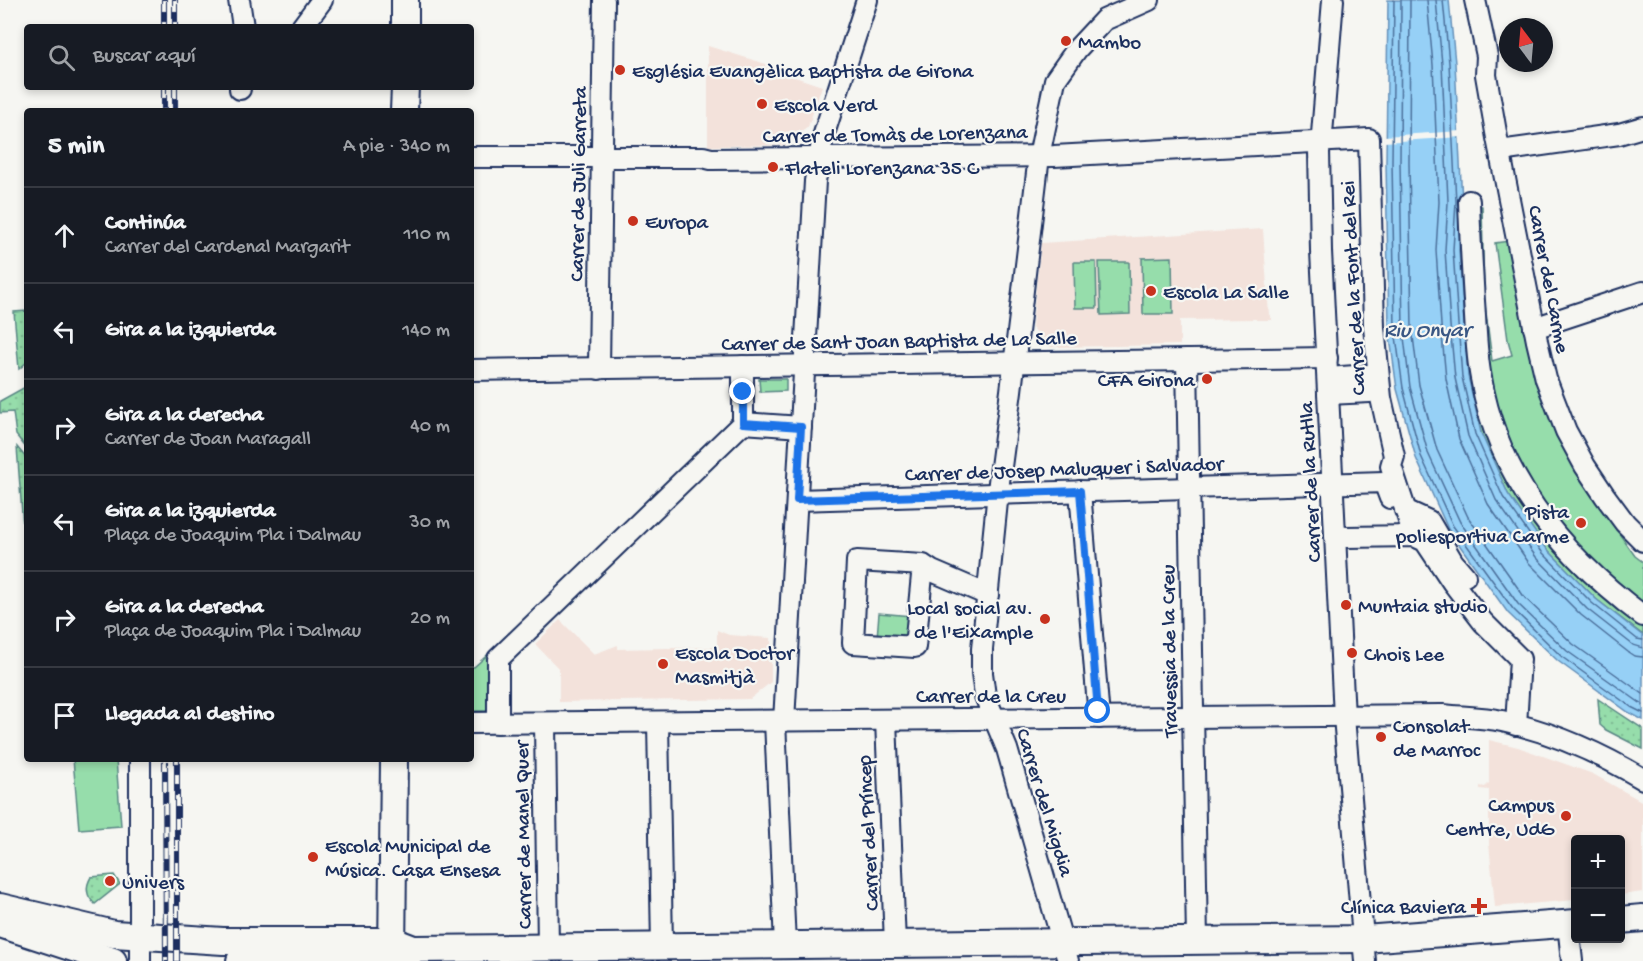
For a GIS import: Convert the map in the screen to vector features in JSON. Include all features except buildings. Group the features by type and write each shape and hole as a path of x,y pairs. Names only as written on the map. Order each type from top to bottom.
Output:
{"main road":[{"path":"405,0 405,24"},
{"path":"404,108 405,90"},
{"path":"394,762 398,952"},
{"path":"0,907 114,934 398,952"},
{"path":"1625,920 1643,918"},
{"path":"0,924 113,961"},
{"path":"240,961 398,952 548,947 896,944 1065,952 1197,941 1364,950 1571,924"}],"street":[{"path":"239,0 243,24"},
{"path":"304,24 322,0"},
{"name":"Carrer de Juli Garreta","path":"599,369 604,0"},
{"path":"785,945 780,721 797,500 816,181 827,122 867,0"},
{"name":"Carrer del Migdia","path":"1065,952 1008,752 985,696 982,649 999,482 1039,156 1055,80 1077,49 1117,6 1149,0"},
{"name":"Carrer de la Rutlla","path":"1333,0 1319,152 1321,251 1344,717 1364,950"},
{"path":"1466,0 1473,43 1486,75"},
{"name":"Carrer del Carme","path":"1475,0 1500,151 1546,379 1566,431 1585,466 1625,523 1643,541"},
{"path":"1500,151 1619,134 1643,127"},
{"name":"Carrer de Tomàs de Lorenzana","path":"474,157 703,157 711,159 1039,156 1369,139"},
{"name":"Carrer de la Font del Rei","path":"1369,139 1374,383 1394,456 1391,466 1399,504 1414,536 1425,541 1483,622 1520,659 1516,725"},
{"path":"1469,201 1481,379 1492,424 1509,465 1530,502 1553,532 1589,570 1643,616"},
{"path":"1534,328 1643,292"},
{"name":"Carrer de Sant Joan Baptista de La Salle","path":"474,370 1327,358"},
{"name":"Travessia de la Creu","path":"1187,360 1197,941"},
{"path":"498,723 498,659 743,423 743,366"},
{"path":"1328,386 1374,383"},
{"path":"743,423 801,427"},
{"name":"Carrer de Josep Maluquer i Salvador","path":"797,500 999,494 1081,501 1189,488 1384,482 1399,504"},
{"path":"1081,501 1099,718"},
{"path":"1399,504 1429,520 1453,562 1465,576"},
{"path":"1335,535 1346,537 1414,536"},
{"path":"922,567 915,647 853,643 857,561 922,567 988,595"},
{"name":"Carrer de la Creu","path":"474,723 1442,715 1500,720 1546,732 1588,748 1643,779"},
{"name":"Carrer del Príncep","path":"886,720 896,944"},
{"path":"658,722 662,946"},
{"name":"Carrer de Manel Quer","path":"545,723 548,947"},
{"path":"140,762 140,961"},
{"path":"1572,943 1572,961"}],"shaded area":[{"name":"Escola Verd","path":"708,46 766,64 765,67 822,86 808,127 785,145 708,146"},
{"name":"Escola La Salle","path":"1263,229 1271,320 1180,320 1180,345 1050,347 1032,327 1041,243"},
{"name":"Escola Doctor Masmitjà","path":"560,620 594,654 618,645 618,649 717,647 717,630 729,635 771,638 771,682 750,699 559,702 559,669 535,644"},
{"name":"Campus Centre, UdG","path":"1489,740 1518,747 1593,774 1643,802 1643,892 1625,894 1625,835 1571,835 1571,900 1495,907 1489,843 1489,790 1480,789 1480,786 1485,787 1489,783"}],"green space":[{"path":"1462,202 1482,206 1484,296 1492,361 1512,355 1495,243 1509,241 1550,413 1589,491 1635,556 1643,562 1643,635 1596,599 1547,549 1508,494 1481,433 1468,376 1459,250"},
{"path":"1172,257 1173,314 1143,314 1142,258"},
{"path":"1074,262 1096,262 1097,308 1075,308"},
{"path":"1099,262 1129,262 1130,314 1101,315"},
{"path":"24,311 24,365 19,369 14,312"},
{"path":"759,379 786,379 786,391 760,392"},
{"path":"24,388 24,445 16,435 13,412 0,413 0,401"},
{"path":"17,447 24,455 24,540"},
{"path":"879,613 911,616 909,641 877,638"},
{"path":"492,651 493,711 474,711 474,667"},
{"path":"1598,699 1643,729 1643,749 1600,725"},
{"path":"73,762 116,762 121,826 79,829"},
{"path":"114,875 120,884 95,904 87,891 91,877"}],"water":[{"name":"Riu Onyar","path":"1388,0 1449,0 1455,63 1462,202 1459,250 1464,324 1468,376 1481,433 1508,494 1547,549 1596,599 1643,636 1643,720 1628,712 1558,661 1508,613 1448,529 1416,458 1397,389 1389,330 1386,162"}],"pier":[{"path":"1461,131 1461,137 1384,142 1384,136"}],"railway":[{"path":"164,0 164,24"},
{"path":"175,0 175,24"},
{"path":"164,90 164,108"},
{"path":"175,90 175,108"},
{"path":"165,762 166,961"},
{"path":"177,762 177,961"}],"place":[{"name":"Mambo","path":"1066,41"},
{"name":"Església Evangèlica Baptista de Girona","path":"620,70"},
{"name":"Escola Verd","path":"762,104"},
{"name":"Flateli Lorenzana 35 C","path":"773,167"},
{"name":"Europa","path":"633,221"},
{"name":"Escola La Salle","path":"1151,291"},
{"name":"CFA Girona","path":"1207,379"},
{"name":"Pista poliesportiva Carme","path":"1581,523"},
{"name":"Muntaia studio","path":"1346,605"},
{"name":"Local social av. de l'Eixample","path":"1045,619"},
{"name":"Chois Lee","path":"1352,653"},
{"name":"Escola Doctor Masmitjà","path":"663,664"},
{"name":"Consolat de Marroc","path":"1381,737"},
{"name":"Campus Centre, UdG","path":"1566,816"},
{"name":"Escola Municipal de Música. Casa Ensesa","path":"313,857"},
{"name":"Univers","path":"110,881"},
{"name":"Clínica Baviera","path":"1479,906"}],"route":[{"path":"743,392 743,423 801,427 797,500 1080,491 1098,711"}]}
